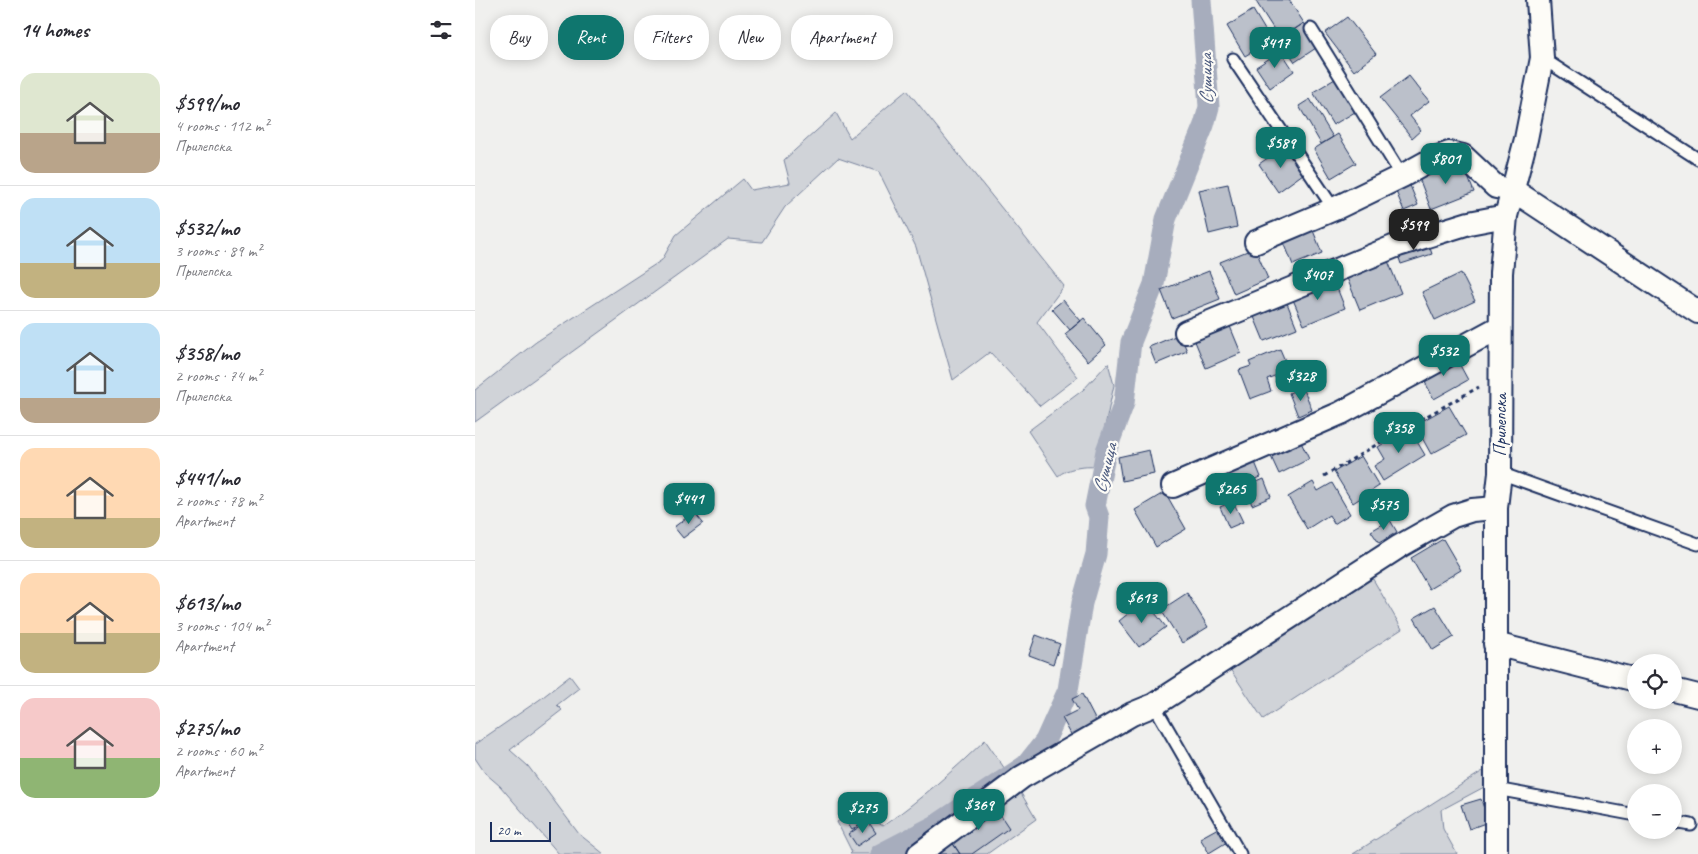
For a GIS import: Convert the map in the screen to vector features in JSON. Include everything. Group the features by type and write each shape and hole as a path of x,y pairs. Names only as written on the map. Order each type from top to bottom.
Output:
{"street":[{"name":"Прилепска","path":"1496,854 1496,508 1500,473 1501,273 1507,216 1543,58 1538,0"},
{"path":"1256,242 1333,209 1433,159 1449,153 1463,156 1496,187 1513,190 1698,312"},
{"path":"1187,332 1398,245 1469,223 1507,216"},
{"path":"1173,486 1341,413 1500,327"},
{"path":"919,854 1022,777 1132,714 1154,705 1400,546 1453,516 1472,510 1496,508"},
{"path":"1495,644 1627,678"},
{"path":"1682,692 1698,696"}],"lane":[{"path":"1311,29 1402,176"},
{"path":"1543,58 1698,159"},
{"path":"1233,59 1333,209"},
{"path":"1500,473 1698,544"},
{"path":"1154,705 1240,854"},
{"path":"1496,790 1627,813"},
{"path":"1682,823 1691,825"}],"path":[{"path":"1324,476 1479,387 1500,378"}],"shaded area":[{"path":"907,90 1064,286 1037,322 1078,377 1040,406 990,352 953,380 916,247 879,172 838,158 785,207 762,242 728,239 475,422 475,390 536,342 662,260 676,235 743,179 751,190 790,183 784,160 836,113 850,138"},
{"path":"1108,363 1114,385 1096,467 1076,468 1058,476 1028,431 1083,390"},
{"path":"1370,574 1402,629 1263,719 1228,666"},
{"path":"570,676 579,688 557,705 562,710 510,750 528,766 579,834 604,854 559,854 500,786 485,773 475,758 475,744"},
{"path":"985,740 1018,788 1036,819 987,854 850,854 852,852 837,822 856,809 883,826 936,785"},
{"path":"1486,769 1486,786 1441,810 1443,829 1457,854 1353,854"}],"building":[{"path":"1255,0 1289,0 1304,23 1280,39"},
{"path":"1253,10 1271,40 1245,56 1227,26"},
{"path":"1347,17 1376,54 1354,71 1325,33"},
{"path":"1304,23 1319,46 1295,62 1280,39"},
{"path":"1281,51 1294,71 1270,88 1256,67"},
{"path":"1409,76 1429,101 1410,116 1421,130 1412,138 1380,98"},
{"path":"1335,79 1355,112 1333,125 1313,92"},
{"path":"1310,99 1333,137 1321,144 1299,106"},
{"path":"1338,134 1356,163 1331,178 1314,149"},
{"path":"1285,146 1303,174 1278,192 1259,164"},
{"path":"1462,162 1474,192 1431,209 1419,178"},
{"path":"1407,178 1418,205 1404,211 1393,184"},
{"path":"1228,184 1237,227 1209,234 1199,190"},
{"path":"1310,223 1322,253 1293,265 1281,235"},
{"path":"1427,239 1432,254 1401,264 1396,249"},
{"path":"1255,248 1268,279 1234,294 1220,262"},
{"path":"1388,261 1401,293 1360,310 1347,278"},
{"path":"1209,271 1220,299 1172,318 1161,290"},
{"path":"1461,273 1475,301 1435,320 1422,292"},
{"path":"1333,278 1345,308 1304,325 1291,295"},
{"path":"1285,298 1297,328 1264,341 1252,312"},
{"path":"1063,300 1081,321 1070,330 1052,309"},
{"path":"1084,318 1106,345 1088,361 1065,334"},
{"path":"1227,319 1241,353 1206,368 1192,334"},
{"path":"1180,334 1187,351 1156,364 1149,347"},
{"path":"1280,349 1289,370 1267,379 1271,391 1250,399 1239,370 1251,366 1249,362"},
{"path":"1454,354 1468,380 1434,399 1420,373"},
{"path":"1303,387 1312,410 1298,416 1289,393"},
{"path":"1449,406 1466,435 1431,454 1415,425"},
{"path":"1409,428 1425,455 1383,481 1374,466 1385,459 1378,447"},
{"path":"1298,436 1309,459 1279,474 1268,450"},
{"path":"1149,450 1154,474 1122,481 1118,457"},
{"path":"1252,455 1261,477 1234,488 1226,466"},
{"path":"1361,456 1379,486 1353,503 1334,472"},
{"path":"1264,479 1271,497 1252,505 1245,487"},
{"path":"1313,482 1318,491 1332,483 1350,514 1334,524 1329,515 1307,529 1288,497"},
{"path":"1165,492 1186,529 1156,547 1135,510"},
{"path":"1233,501 1243,522 1229,528 1220,507"},
{"path":"694,512 703,523 683,538 674,527"},
{"path":"1390,520 1397,532 1379,543 1371,531"},
{"path":"1443,539 1461,570 1429,589 1411,558"},
{"path":"1187,593 1208,627 1182,643 1161,610"},
{"path":"1145,600 1166,627 1139,647 1119,621"},
{"path":"1435,606 1454,637 1433,650 1414,618"},
{"path":"1036,635 1060,644 1053,664 1029,655"},
{"path":"1082,694 1097,723 1072,736 1062,718 1078,710 1072,699"},
{"path":"1481,799 1488,822 1469,829 1461,805"},
{"path":"993,804 1009,828 972,854 960,854 948,836"},
{"path":"857,814 863,823 852,830 846,821"},
{"path":"868,821 876,833 857,846 849,834"},
{"path":"1218,828 1227,842 1209,853 1200,838"},
{"path":"948,836 960,854 933,854"}],"waterway":[{"name":"Сушица","path":"880,854 936,825 1026,765 1045,741 1068,690 1082,603 1096,554 1099,517 1095,506 1106,451 1124,403 1131,342 1154,284 1166,219 1204,125 1209,107 1201,0"}]}
